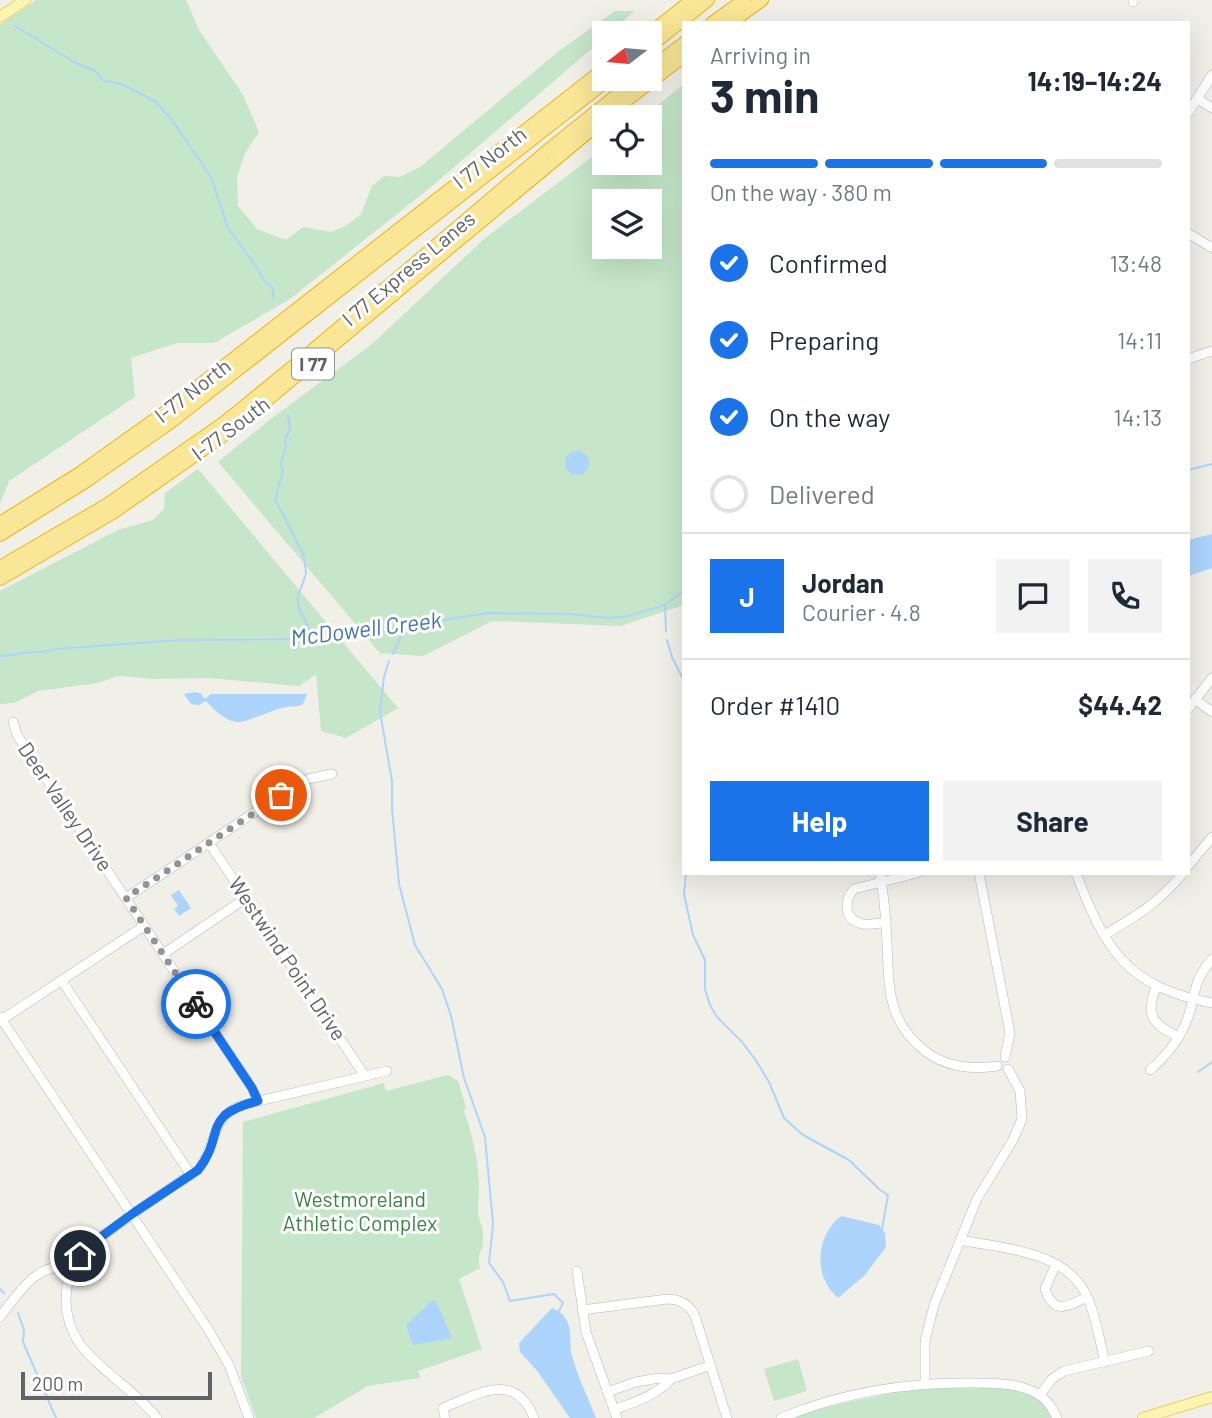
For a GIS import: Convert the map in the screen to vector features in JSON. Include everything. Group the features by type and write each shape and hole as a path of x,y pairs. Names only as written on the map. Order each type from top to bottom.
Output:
{"highway":[{"path":"662,24 692,0"},
{"path":"662,37 708,0"},
{"path":"715,21 744,0"},
{"path":"732,21 762,0"},
{"path":"662,61 682,47"},
{"name":"I-77 South","path":"622,105 682,58"},
{"name":"I 77 North","path":"377,247 592,78"},
{"name":"I 77 Express Lanes","path":"0,535 143,443 594,91"},
{"name":"I 77 Express Lanes","path":"0,567 108,504 225,422 280,379 547,151 623,91"},
{"name":"I-77 South","path":"0,579 114,512 232,430 592,129"},
{"path":"328,299 366,262 377,247"},
{"name":"I-77 North","path":"0,523 136,434 377,247"}],"main road":[{"path":"0,17 25,0"},
{"path":"1143,1418 1212,1397"}],"street":[{"path":"1190,110 1212,75"},
{"path":"1198,99 1212,108"},
{"path":"1190,235 1212,247"},
{"path":"1190,358 1212,351"},
{"path":"1190,706 1212,678"},
{"path":"1195,699 1212,712"},
{"name":"Deer Valley Drive","path":"13,722 17,735 252,1088 258,1101"},
{"path":"126,898 297,784 332,774"},
{"path":"1190,864 1212,837"},
{"name":"Westwind Point Drive","path":"209,843 365,1076"},
{"path":"886,922 856,922 848,915 845,905 848,895 855,889 881,878 903,875"},
{"path":"979,875 1009,1023 1010,1040 1005,1057"},
{"path":"1077,875 1104,935 1125,964 1156,987 1212,1003"},
{"path":"1104,935 1149,908 1166,894 1181,875"},
{"path":"881,878 891,1000 903,1030 932,1056 948,1063 974,1068 997,1066 1002,1070 1008,1069"},
{"path":"163,954 246,898"},
{"path":"144,926 1,1020 216,1342 234,1377 249,1418"},
{"path":"1150,1070 1179,1037 1186,1022 1196,981 1212,958"},
{"path":"62,981 191,1175"},
{"path":"1156,987 1151,1003 1152,1017 1179,1037"},
{"path":"997,1066 999,1059 1005,1057"},
{"path":"925,1383 927,1328 977,1199 1013,1140 1022,1119 1020,1091 1008,1069 1010,1063 1005,1057"},
{"path":"157,1418 84,1348 76,1337 66,1303 73,1268 89,1246 202,1165 218,1124 224,1115 236,1107 387,1071"},
{"path":"960,1240 1044,1258 1066,1269 1080,1283 1087,1297 1105,1362"},
{"path":"1056,1264 1045,1289 1049,1301 1058,1307 1069,1306 1087,1297"},
{"path":"0,1317 35,1275 52,1267 73,1268"},
{"path":"577,1271 586,1332 615,1414 663,1388 671,1379"},
{"path":"582,1310 667,1299 682,1301 695,1316 727,1418"},
{"path":"1040,1395 1052,1379 1064,1371 1149,1352"},
{"path":"607,1392 636,1382 671,1379 711,1365"},
{"path":"781,1418 844,1396 925,1383 1008,1384 1026,1388 1048,1402 1057,1418"},
{"path":"444,1413 490,1390 503,1389 515,1392 523,1398 534,1418"}],"green space":[{"path":"36,0 186,0 199,30 243,95 259,132 245,153 237,178 238,206 257,229 286,240 303,227 331,232 346,226 361,214 372,186 384,176 400,177 420,167 559,51 592,27 592,48 431,187 290,299 214,343 177,343 131,358 135,397 9,481 0,504 0,25"},
{"path":"615,11 635,11 623,21 601,21"},
{"path":"682,86 682,606 621,626 492,621 423,656 380,653 218,462 268,421 372,344 484,239 592,157 592,175 662,175 662,105 658,105"},
{"path":"198,469 398,708 346,738 321,731 316,674 299,686 208,678 153,679 118,676 98,683 38,691 14,703 0,704 0,591 118,530 153,520 164,509 165,493"},
{"name":"Westmoreland Athletic Complex","path":"448,1075 458,1081 477,1165 478,1211 483,1228 480,1268 459,1279 482,1349 418,1371 420,1378 368,1386 314,1418 256,1418 241,1377 243,1122 384,1083 386,1091"},
{"path":"798,1359 807,1391 774,1401 764,1369"},
{"path":"929,1388 1013,1389 1034,1396 1051,1418 791,1418 859,1400"}],"water":[{"path":"577,451 586,454 589,463 586,472 577,475 568,472 565,463 568,454"},
{"path":"1212,534 1212,568 1190,576 1190,540"},
{"path":"184,694 202,694 203,698 211,694 307,694 303,704 285,707 241,722 226,718 206,701 199,705 191,704"},
{"path":"179,890 191,908 179,916 174,909 178,906 171,895"},
{"path":"841,1216 879,1225 885,1233 886,1247 865,1275 838,1298 824,1279 820,1257 826,1235"},
{"path":"433,1300 436,1301 452,1338 413,1345 406,1325"},
{"path":"552,1308 562,1314 568,1323 572,1356 596,1418 570,1418 538,1372 520,1352 519,1343"}],"waterway":[{"path":"15,26 76,63 95,71 104,81 122,84 156,102 172,120 211,177 228,228 265,282 272,287 274,299"},
{"path":"288,415 290,429 285,440 281,464 283,472 276,501 304,556 306,574 298,596 298,606 310,637"},
{"name":"McDowell Creek","path":"1190,470 1212,464"},
{"name":"McDowell Creek","path":"0,656 55,649 181,640 323,639 488,613 570,614 608,618 629,616 664,605 682,592"},
{"path":"665,606 666,631"},
{"path":"393,654 405,627"},
{"path":"667,640 682,677"},
{"path":"389,661 384,677 380,712 392,781 399,884 415,945 442,989 451,1016 464,1078 485,1137 493,1224 489,1263 503,1282 510,1301 554,1294 563,1303 558,1313"},
{"path":"686,875 684,894 693,935 705,960 705,989 710,1005 717,1017 755,1059 769,1082 784,1118 803,1135 849,1160 888,1195 882,1229"},
{"path":"1198,1072 1212,1062"},
{"path":"0,1289 4,1293"},
{"path":"18,1313 24,1330 23,1342 56,1418"}],"way so far":[{"path":"196,1004 126,898 281,795"}],"route":[{"path":"80,1256 132,1214 198,1170 224,1115 236,1107 258,1101 196,1004"}]}
